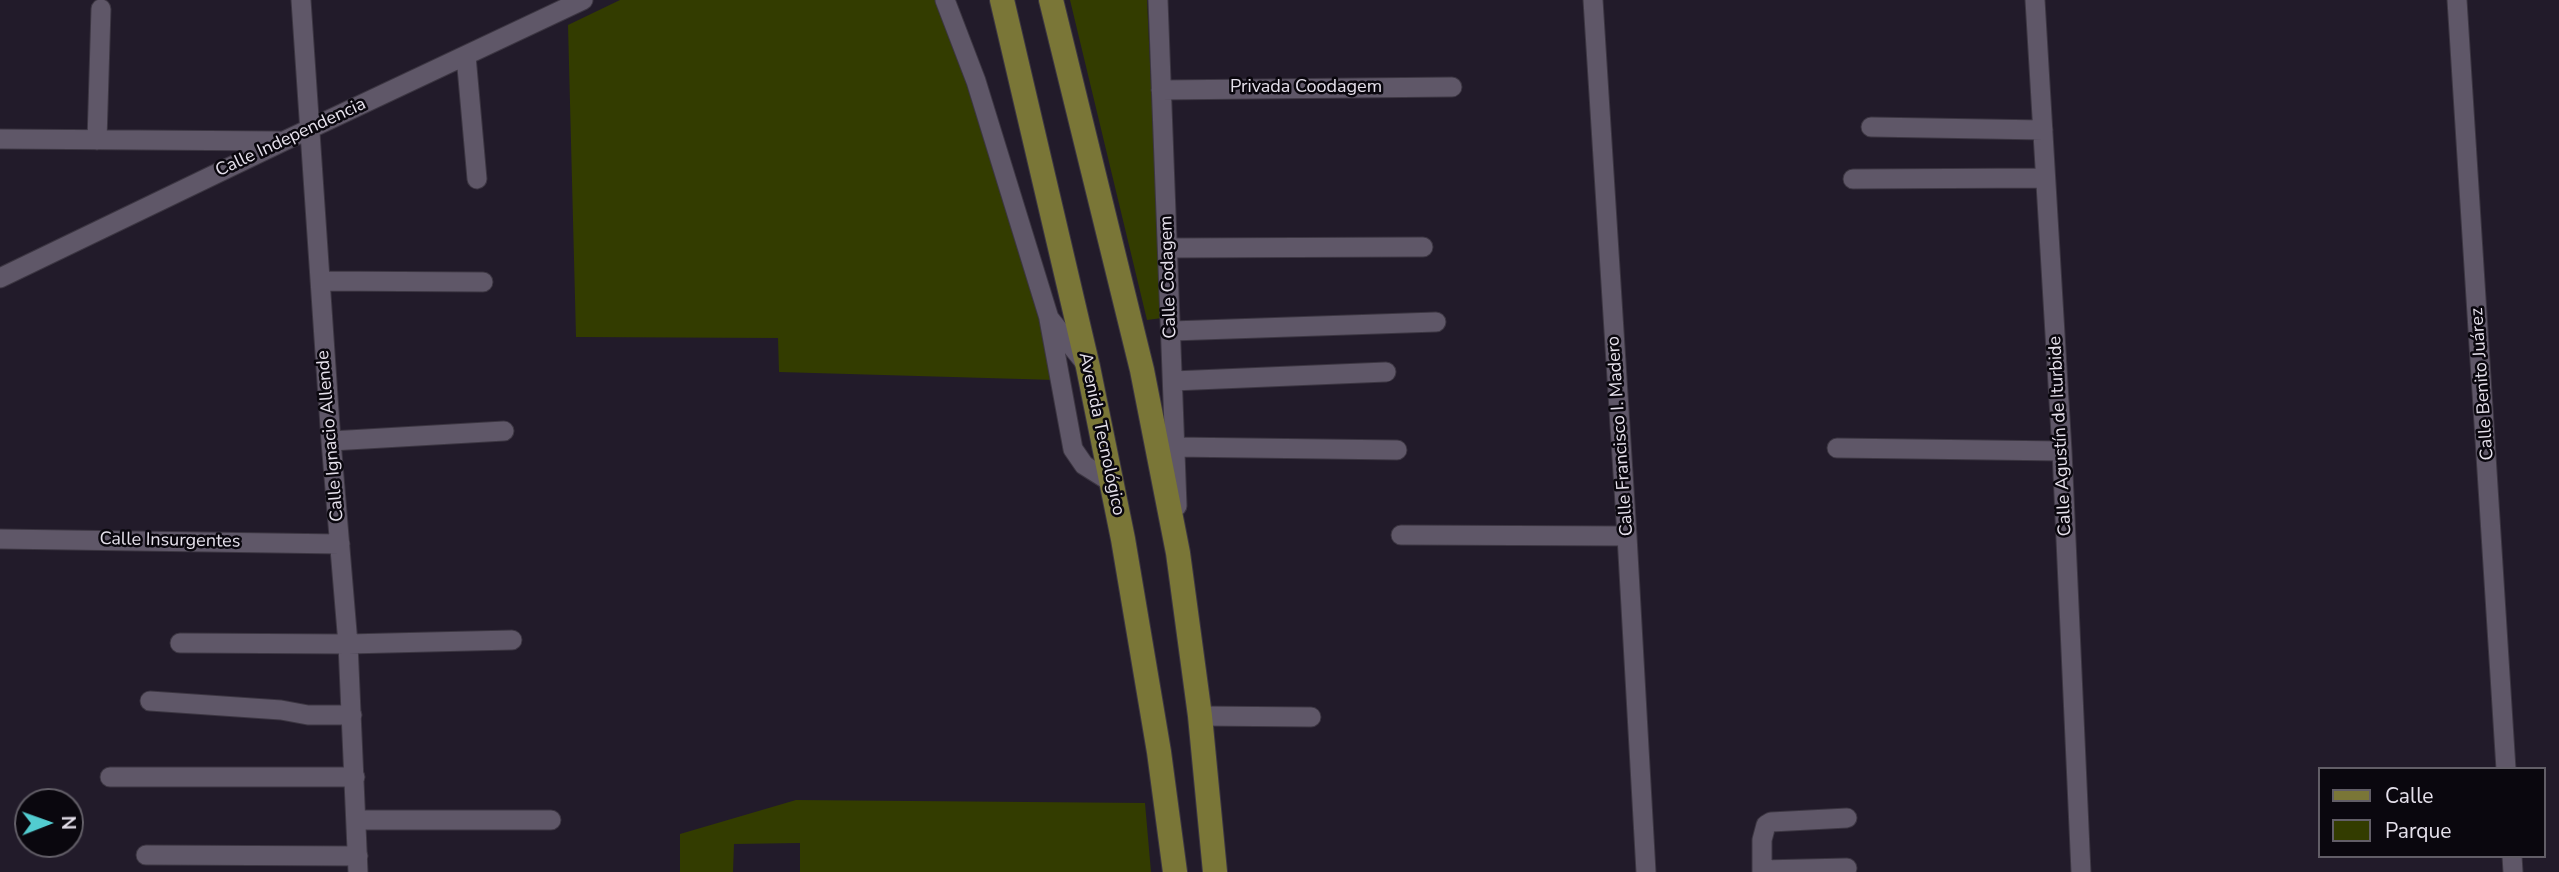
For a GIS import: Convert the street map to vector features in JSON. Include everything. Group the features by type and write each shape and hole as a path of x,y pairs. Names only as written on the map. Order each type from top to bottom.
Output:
{"main road":[{"name":"Avenida Tecnológico","path":"1002,0 1088,367 1111,482 1137,614 1175,872"},
{"path":"1051,0 1142,370 1178,554 1200,716 1216,872"}],"street":[{"name":"Calle Ignacio Allende","path":"300,0 348,644 358,864"},
{"name":"Calle Independencia","path":"0,278 583,0"},
{"path":"944,0 976,81 1049,318 1073,449 1084,465 1111,482"},
{"name":"Calle Codagem","path":"1158,0 1178,554"},
{"name":"Calle Francisco I. Madero","path":"1593,0 1628,536 1646,872"},
{"name":"Calle Agustín de Iturbide","path":"2035,0 2062,451 2081,872"},
{"name":"Calle Benito Juárez","path":"2457,0 2506,767"},
{"path":"97,140 101,9"},
{"path":"466,55 477,179"},
{"name":"Privada Coodagem","path":"1161,90 1452,87"},
{"path":"1871,127 2043,130"},
{"path":"0,139 284,141"},
{"path":"1853,179 2045,178"},
{"path":"1168,248 1423,247"},
{"path":"320,281 484,282"},
{"path":"1049,318 1088,367"},
{"path":"1172,331 1436,322"},
{"path":"1173,381 1386,372"},
{"path":"331,442 504,431"},
{"path":"1175,447 1397,450"},
{"path":"1837,448 2062,451"},
{"path":"1401,535 1628,536"},
{"name":"Calle Insurgentes","path":"0,539 340,544"},
{"path":"180,643 348,644 512,640"},
{"path":"150,701 281,710 308,715 352,715"},
{"path":"1200,716 1311,717"},
{"path":"110,777 355,777"},
{"path":"1847,818 1772,822 1766,825 1762,840 1762,871 1847,868"},
{"path":"356,820 551,820"},
{"path":"146,855 358,864"}],"green space":[{"path":"620,0 936,0 961,67 1041,318 1056,380 779,372 778,338 576,337 568,25"},
{"path":"1070,0 1147,0 1162,318 1147,320"},
{"path":"796,800 1145,803 1151,872 800,872 800,843 734,844 733,872 680,872 680,834"}]}
